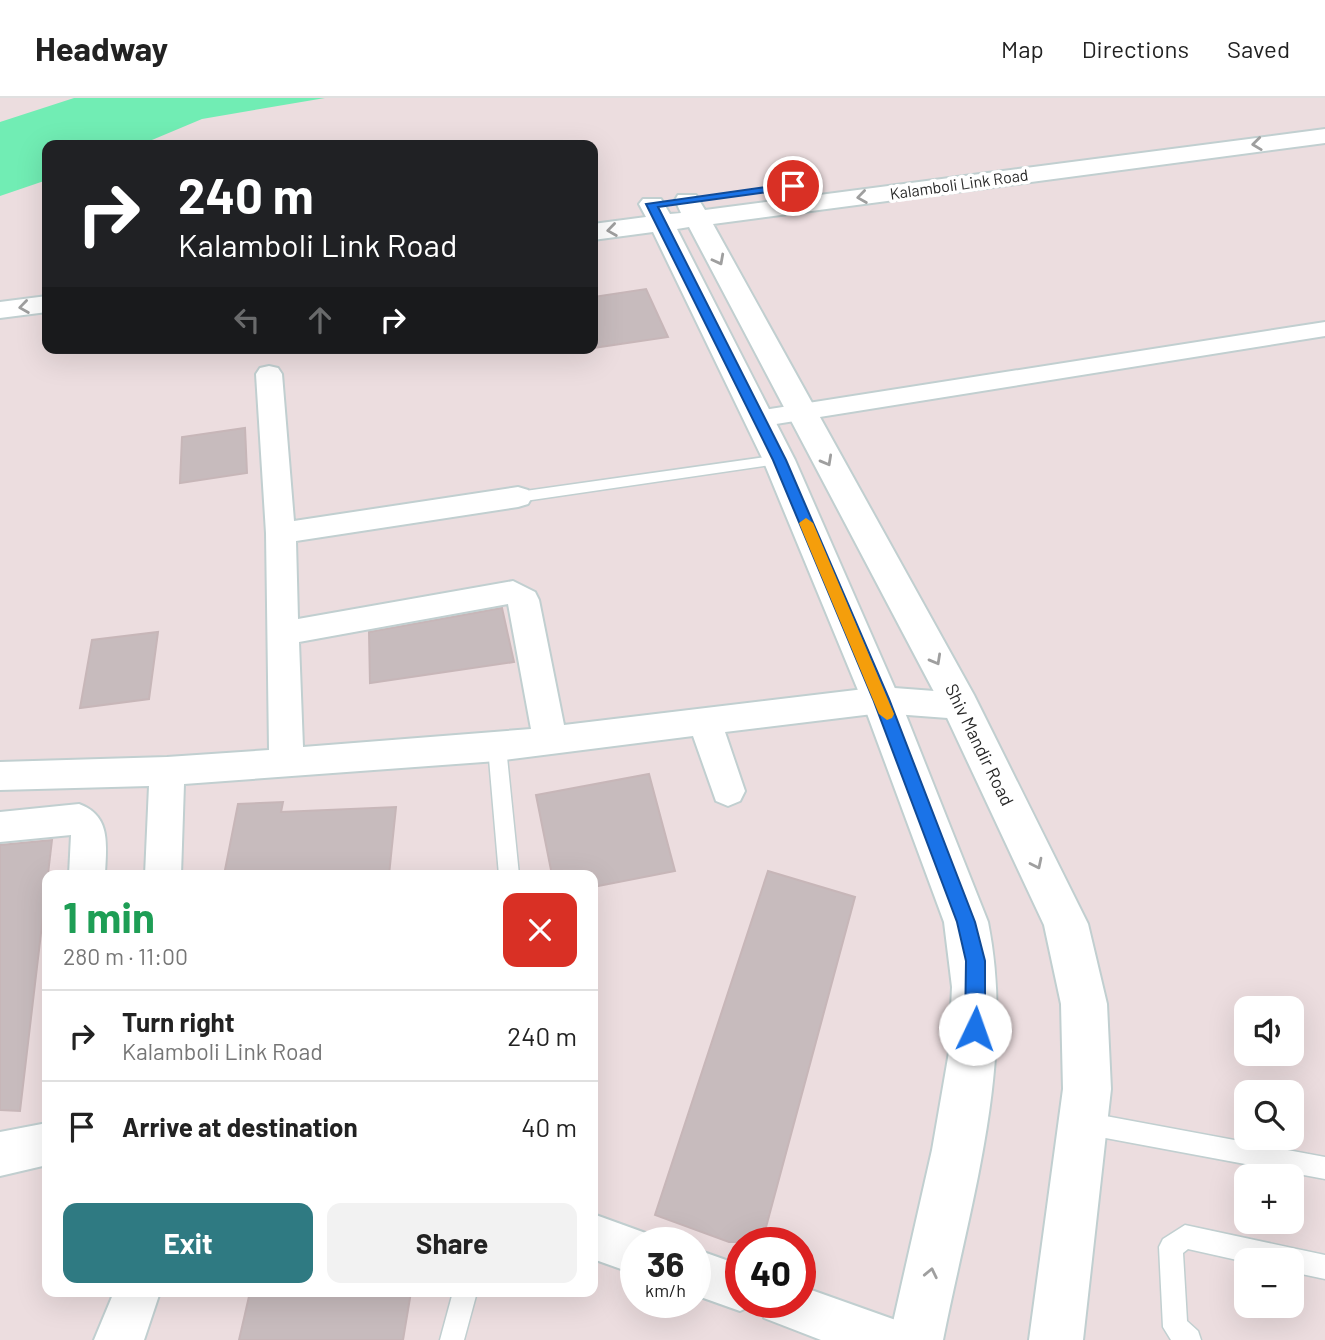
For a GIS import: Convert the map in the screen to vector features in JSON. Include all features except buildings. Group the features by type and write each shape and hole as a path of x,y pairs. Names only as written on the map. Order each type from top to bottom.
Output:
{"street":[{"name":"Kalamboli Link Road","path":"598,231 674,211 1325,117"},
{"name":"Kalamboli Link Road","path":"598,212 674,211 1325,136"},
{"name":"Shiv Mandir Road","path":"674,211 800,413 961,706 1066,925 1084,1004 1087,1089 1056,1340"},
{"path":"674,211 757,419 779,460 881,699 966,922 976,961 978,1002 963,1120 916,1340"},
{"path":"0,289 42,284"},
{"path":"0,310 42,305"},
{"path":"757,419 1325,329"},
{"path":"269,374 281,533 286,763"},
{"path":"281,533 518,497"},
{"path":"284,634 513,592 524,600 550,740"},
{"path":"0,776 167,771 497,747 881,699 961,706"},
{"path":"705,721 728,791"},
{"path":"163,870 167,771"},
{"path":"0,827 79,819 89,831 87,870"},
{"path":"0,1154 42,1145"},
{"path":"598,1238 620,1246"},
{"path":"118,1340 135,1297"},
{"path":"816,1315 887,1340"}],"lane":[{"path":"518,497 779,460"},
{"path":"497,747 509,870"},
{"path":"1084,1123 1325,1168"},
{"path":"1189,1340 1175,1327 1171,1247 1185,1237 1325,1267"},
{"path":"452,1340 465,1297"}],"shaded area":[{"path":"74,98 325,98 202,119 152,140 42,140 42,182 0,196 0,122"}],"slow traffic":[{"path":"806,523 887,714"}],"route":[{"path":"793,186 652,204 779,460 881,699 966,922 976,961 978,1002 975,1029"}]}
